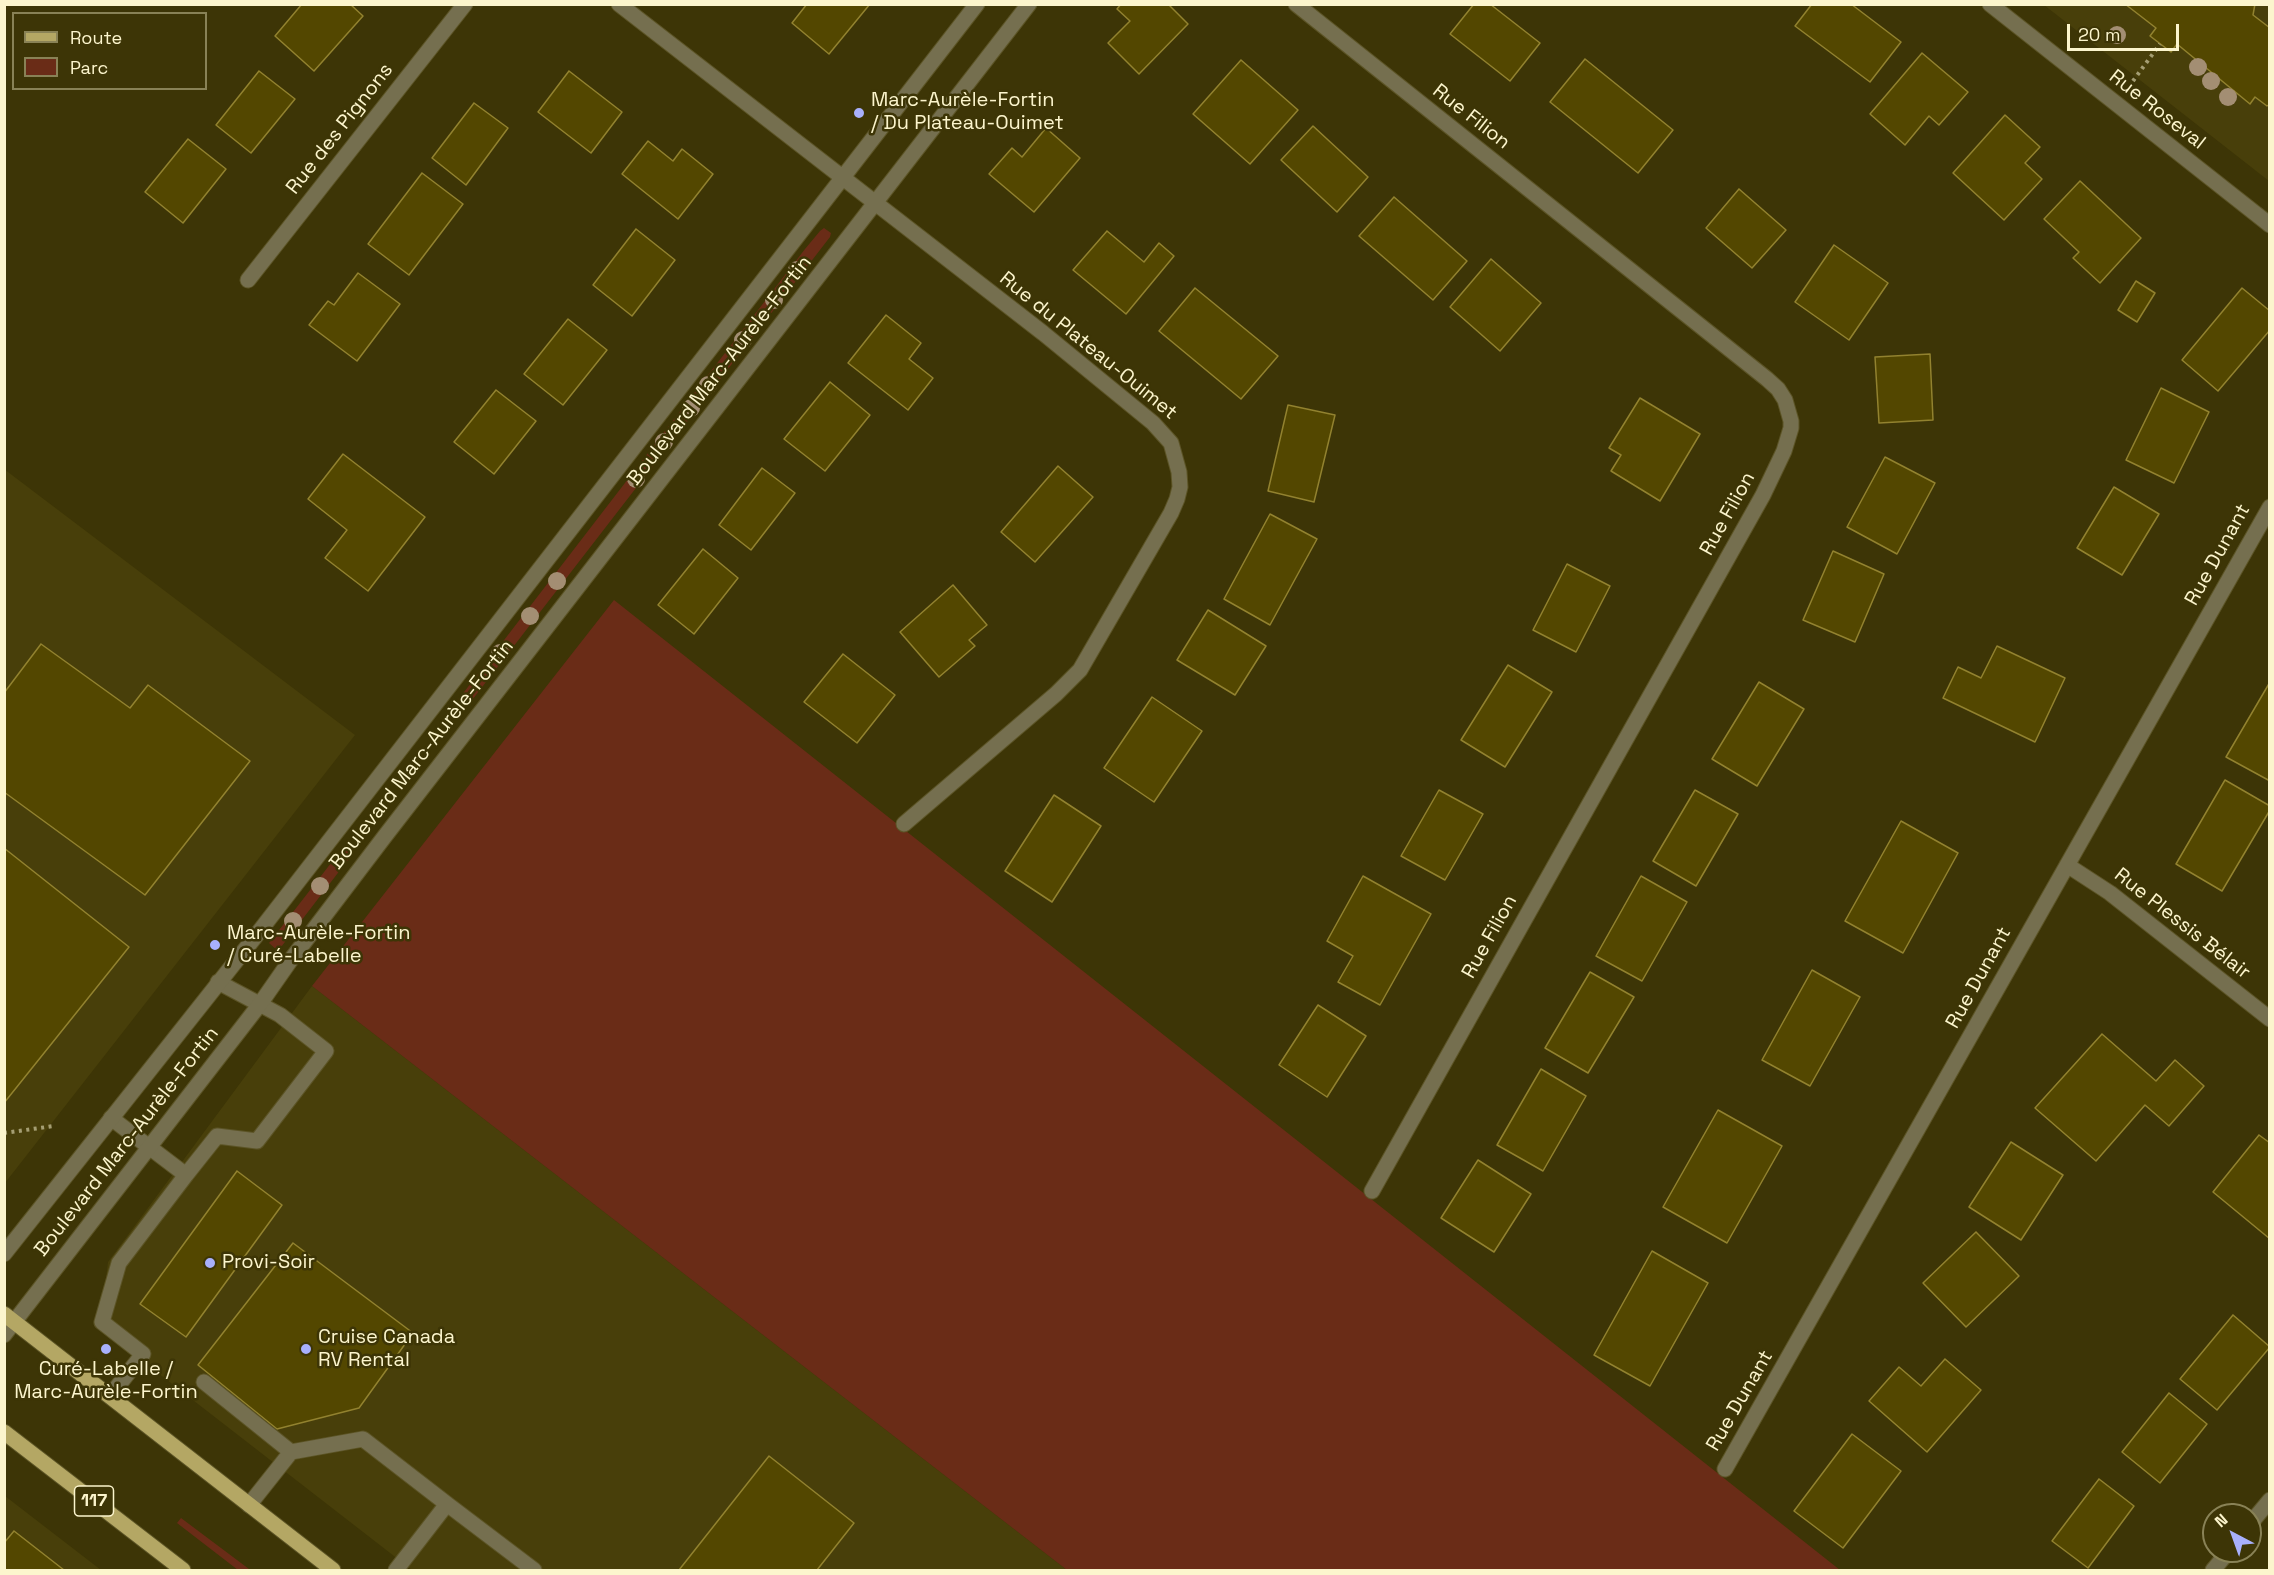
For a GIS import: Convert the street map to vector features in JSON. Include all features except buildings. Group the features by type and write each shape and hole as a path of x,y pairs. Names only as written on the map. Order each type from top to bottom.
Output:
{"main road":[{"path":"10,1317 333,1570"},
{"name":"117","path":"4,1432 183,1570"}],"street":[{"name":"Rue des Pignons","path":"248,280 465,4"},
{"path":"619,4 876,204"},
{"name":"Boulevard Marc-Aurèle-Fortin","path":"4,1254 432,710 976,4"},
{"name":"Boulevard Marc-Aurèle-Fortin","path":"4,1335 10,1317 150,1147 358,872 1029,4"},
{"name":"Rue Filion","path":"1296,4 1767,379 1778,389 1785,400 1791,421 1784,451 1763,495 1372,1191"},
{"name":"Rue Roseval","path":"1990,4 2008,10 2270,225"},
{"name":"Rue du Plateau-Ouimet","path":"876,204 1043,333 1158,428 1172,443 1177,458 1179,480 1177,499 1171,513 1080,669 1056,694 904,824"},
{"name":"Rue Dunant","path":"1725,1469 2270,507"},
{"name":"Rue Plessis Bélair","path":"2067,865 2110,893 2270,1019"},
{"path":"110,1396 143,1354 102,1322 120,1263 217,1136 257,1141 326,1051 280,1015 218,982"},
{"path":"111,1118 186,1175"},
{"path":"204,1382 291,1452"},
{"path":"249,1505 291,1452 363,1439 534,1570"},
{"path":"396,1570 447,1504"}],"path":[{"path":"2133,81 2160,44"},
{"path":"4,1133 54,1126"}],"shaded area":[{"path":"2044,5 2269,5 2269,181"},
{"path":"4,469 355,735 5,1183 4,1183"},
{"path":"312,986 1067,1570 412,1570 100,1328 108,1262"},
{"path":"5,1496 101,1570 5,1570"}],"green space":[{"path":"824,228 831,233 830,237 469,704 463,706 458,699 805,249"},
{"path":"614,600 1840,1570 1067,1570 312,986"},
{"path":"345,845 354,852 278,951 269,943"},
{"path":"181,1518 251,1570 238,1570 177,1523"}],"place":[{"name":"Marc-Aurèle-Fortin / Du Plateau-Ouimet","path":"859,113"},
{"name":"Marc-Aurèle-Fortin / Curé-Labelle","path":"215,945"},
{"name":"Provi-Soir","path":"210,1263"},
{"name":"Curé-Labelle / Marc-Aurèle-Fortin","path":"106,1349"},
{"name":"Cruise Canada RV Rental","path":"306,1349"}]}
